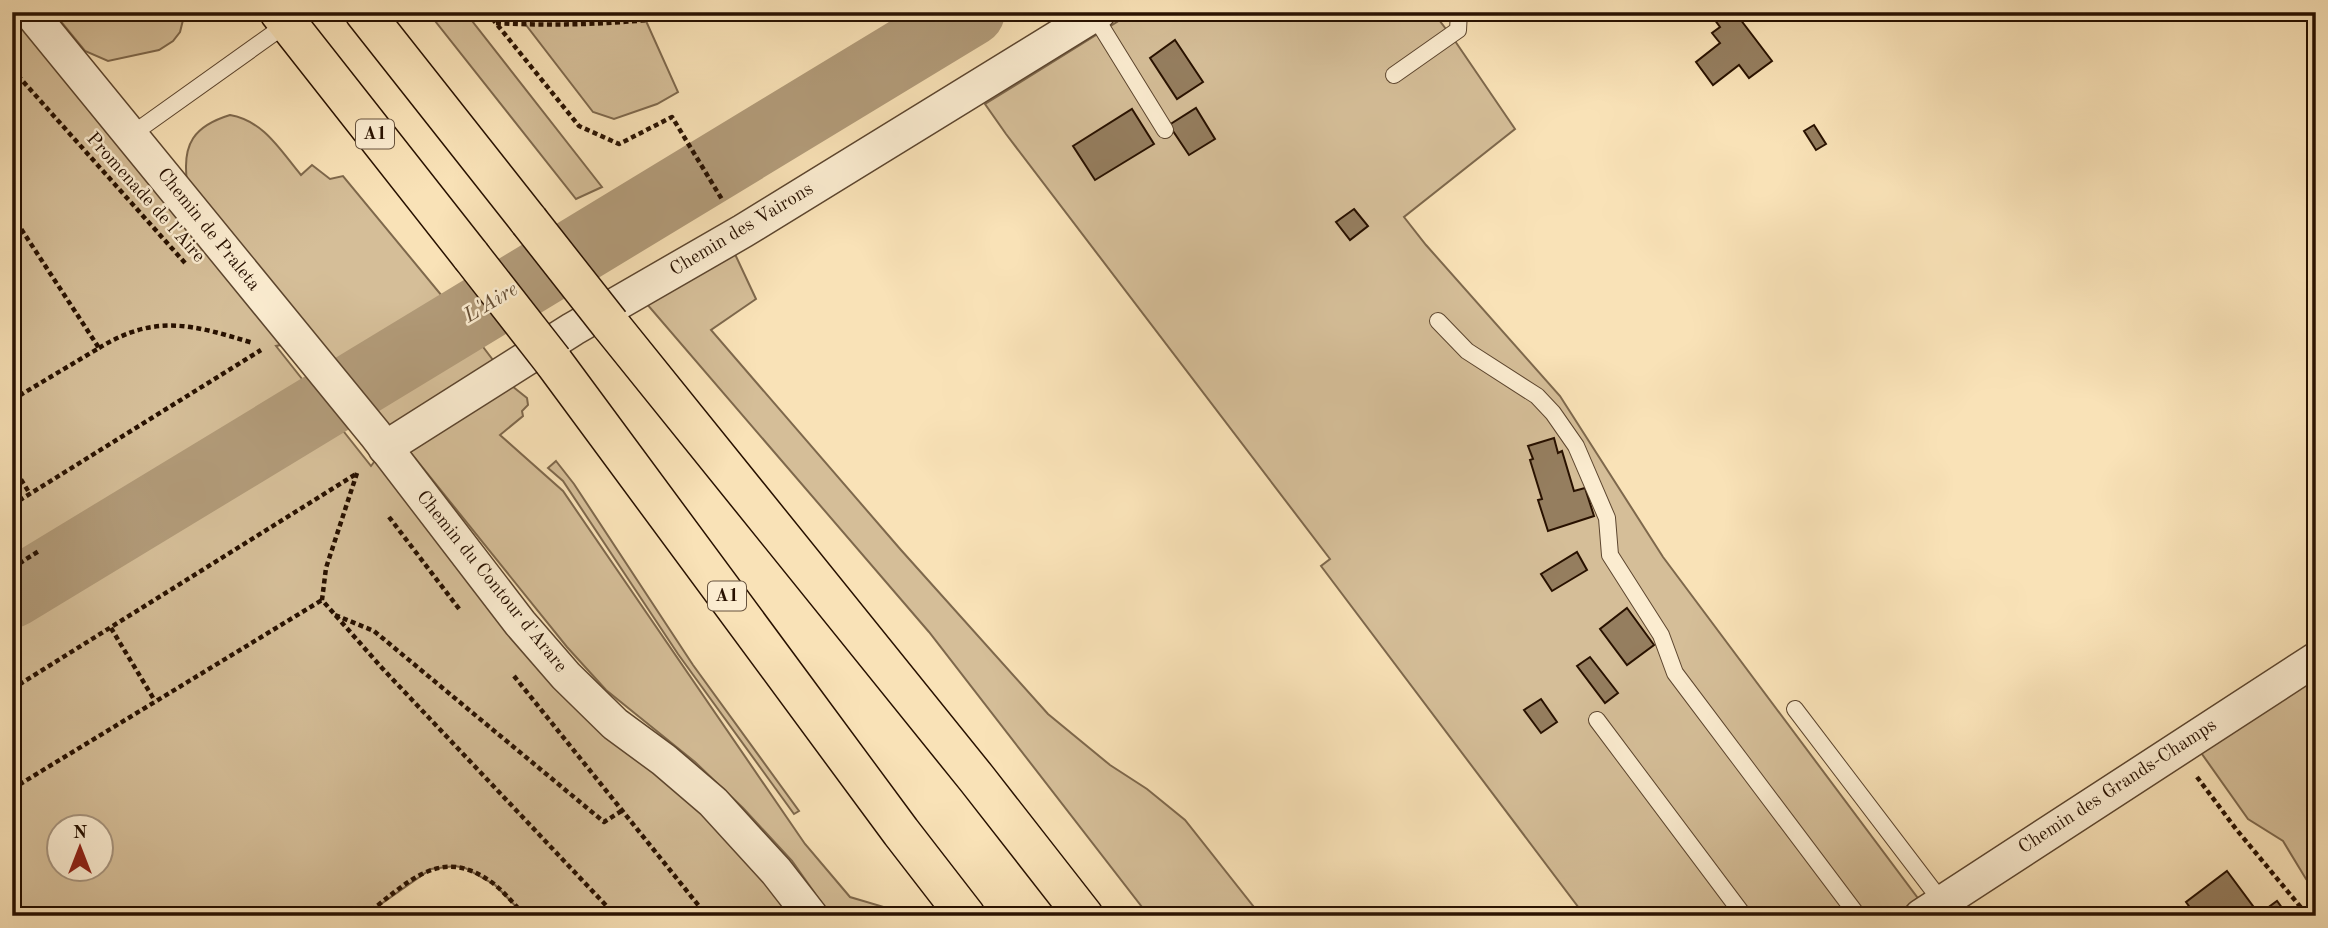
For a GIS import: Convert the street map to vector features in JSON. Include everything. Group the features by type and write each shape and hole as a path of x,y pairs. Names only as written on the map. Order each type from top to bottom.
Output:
{"highway":[{"path":"364,12 1084,916"},
{"name":"A1","path":"284,18 554,361 901,832 966,916"}],"street":[{"name":"Chemin de Praleta","path":"30,12 380,441"},
{"name":"Chemin des Vairons","path":"380,441 743,231 1097,14"},
{"name":"Chemin du Contour d'Arare","path":"380,441 520,623 566,676 615,724 664,760 713,802 776,870 811,916"},
{"name":"Chemin des Grands-Champs","path":"1931,909 2316,659"}],"lane":[{"path":"1394,75 1458,30 1459,12"},
{"path":"1097,14 1165,130"},
{"path":"131,135 284,18"},
{"path":"1438,321 1467,351 1537,396 1553,413 1576,446 1607,518 1610,555 1661,635 1675,673 1858,916"},
{"path":"1795,709 1931,909"},
{"path":"1597,720 1744,916"}],"path":[{"path":"486,12 579,126 619,144 672,117 730,212"},
{"path":"496,23 540,26 667,19 712,12"},
{"name":"Promenade de l'Aire","path":"12,69 186,264"},
{"path":"12,215 99,348"},
{"path":"12,400 118,336 147,326 165,324 207,329 267,347"},
{"path":"250,336 267,347"},
{"path":"12,505 267,347"},
{"path":"12,465 30,494"},
{"path":"357,473 365,484"},
{"path":"357,473 326,568 322,600 382,668 616,916"},
{"path":"12,689 357,473"},
{"path":"388,515 461,610"},
{"path":"12,568 39,551"},
{"path":"12,552 19,563"},
{"path":"12,789 322,600"},
{"path":"334,615 374,631 604,822 623,810"},
{"path":"111,628 155,701"},
{"path":"512,673 706,916"},
{"path":"2177,750 2236,829 2308,916"},
{"path":"364,916 431,869 455,866 465,868 495,885 525,916"}],"shaded area":[{"path":"12,12 30,12 300,341 276,346 371,466 385,448 520,623 811,916 525,916 495,885 465,868 455,866 431,869 364,916 12,916"},
{"path":"53,12 185,12 180,32 173,41 159,50 108,61 85,51"},
{"path":"428,12 465,12 602,187 576,199"},
{"path":"516,12 642,12 678,92 657,104 614,119 593,112"},
{"path":"1133,12 1433,12 1515,129 1404,217 1560,396 1663,557 1920,901 1897,916 1585,916 1321,566 1330,559 985,104"},
{"path":"230,115 242,118 262,130 301,175 312,165 330,179 343,176 447,302 337,368 187,181 187,157 193,138 207,125"},
{"path":"734,252 756,299 711,330 901,550 1048,714 1110,765 1147,789 1185,820 1261,916 1149,916 929,632 646,303"},
{"path":"477,339 496,364 394,427 386,427 367,404"},
{"path":"512,386 527,398 528,405 522,411 523,416 500,435 563,491 805,844 850,897 884,907 891,916 831,916 792,861 743,808 695,762 606,690 567,647 410,452"},
{"path":"556,461 574,484 693,665 799,811 794,814 678,654 563,481 548,468"},
{"path":"2316,668 2316,873 2306,879 2283,841 2248,819 2197,747"}],"building":[{"path":"1709,12 1726,12 1731,19 1737,15 1772,61 1749,78 1739,65 1713,85 1696,62 1720,43 1712,33 1720,27"},
{"path":"1175,40 1203,82 1177,99 1150,58"},
{"path":"1196,108 1215,139 1189,155 1169,125"},
{"path":"1132,109 1154,144 1095,180 1073,146"},
{"path":"1814,125 1826,144 1816,150 1804,131"},
{"path":"1354,209 1368,226 1350,240 1336,222"},
{"path":"1554,438 1558,453 1562,451 1574,491 1585,488 1594,516 1548,531 1538,500 1542,499 1528,446"},
{"path":"1577,552 1587,570 1552,591 1541,574"},
{"path":"1627,608 1654,645 1627,665 1600,629"},
{"path":"1590,657 1618,693 1605,703 1577,666"},
{"path":"1541,699 1557,722 1541,733 1524,710"},
{"path":"2227,871 2259,914 2277,901 2288,916 2196,916 2186,902"}],"waterway":[{"name":"L'Aire","path":"12,594 971,12"}]}
